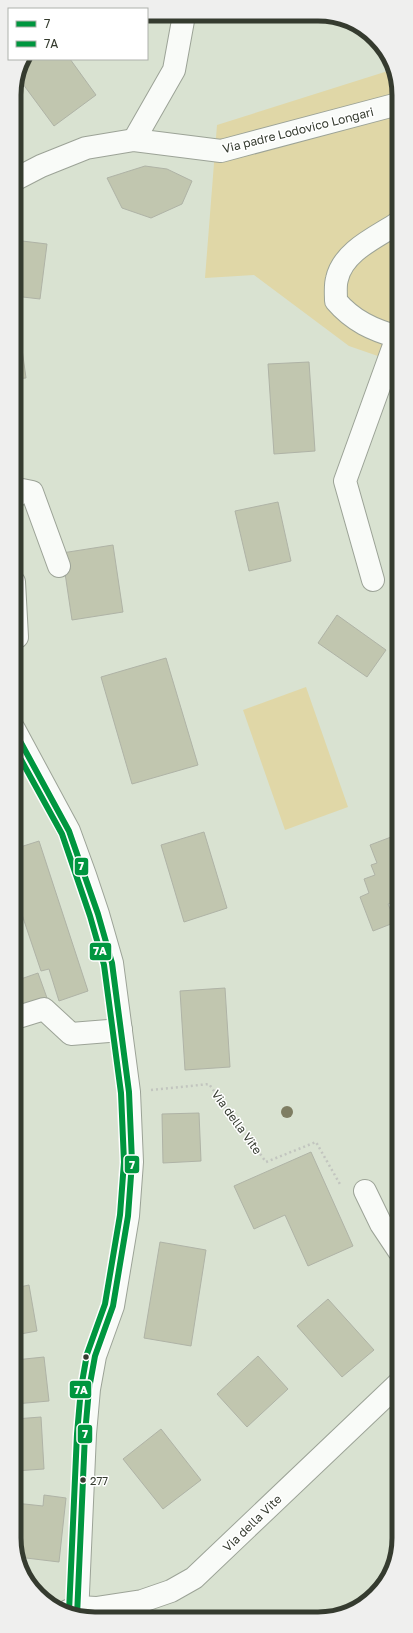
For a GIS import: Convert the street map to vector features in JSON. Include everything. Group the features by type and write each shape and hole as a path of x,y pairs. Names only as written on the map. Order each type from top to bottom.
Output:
{"street":[{"path":"134,140 174,70 183,21"},
{"name":"Via padre Lodovico Longari","path":"21,176 41,166 86,148 134,140 221,151 392,106"},
{"path":"392,227 356,250 341,266 337,279 336,301 346,312 368,327 392,335"},
{"path":"373,580 345,481 392,353"},
{"path":"21,491 32,492 59,566"},
{"path":"21,743 69,831 85,875 112,963 129,1092 132,1162 128,1216 112,1306 96,1356 89,1389 84,1442 74,1609"},
{"path":"21,1016 44,1009 71,1034 121,1030"},
{"path":"365,1191 381,1224 392,1240"},
{"name":"Via della Vite","path":"80,1611 142,1601 171,1590 194,1578 392,1390"}],"path":[{"name":"Via della Vite","path":"129,1092 209,1084 266,1162 316,1142"}],"shaded area":[{"path":"387,71 392,95 392,361 349,346 254,275 205,278 217,125"},
{"path":"306,687 348,807 285,830 243,710"}],"building":[{"path":"30,60 71,60 96,95 54,126 22,83"},
{"path":"145,166 167,169 192,181 182,204 151,218 122,208 107,178"},
{"path":"21,241 47,244 40,299 21,297"},
{"path":"21,342 26,378 21,378"},
{"path":"309,362 315,451 274,454 268,364"},
{"path":"278,502 291,561 249,571 235,511"},
{"path":"113,545 123,612 72,620 62,553"},
{"path":"337,615 386,650 367,677 318,643"},
{"path":"166,658 198,765 132,784 101,677"},
{"path":"204,832 227,908 184,922 161,845"},
{"path":"392,837 392,903 388,904 392,913 392,924 373,931 360,897 369,893 364,879 375,875 371,865 377,863 370,845"},
{"path":"39,841 88,991 59,1001 49,969 41,971 21,912 21,847"},
{"path":"38,973 47,998 21,1007 21,979"},
{"path":"225,988 230,1067 185,1070 180,991"},
{"path":"199,1113 201,1161 163,1163 162,1114"},
{"path":"311,1152 353,1246 308,1266 285,1215 254,1229 234,1186"},
{"path":"160,1242 206,1250 191,1346 144,1338"},
{"path":"29,1285 37,1331 21,1334 21,1287"},
{"path":"328,1299 374,1350 342,1377 297,1326"},
{"path":"258,1356 288,1389 247,1427 217,1394"},
{"path":"44,1357 49,1401 21,1403 21,1359"},
{"path":"41,1417 44,1469 21,1471 21,1419"},
{"path":"161,1429 201,1480 163,1509 123,1459"},
{"path":"44,1495 66,1498 59,1562 24,1557 21,1538 21,1504 43,1506"}],"transit line":[{"name":"7","path":"21,743 69,831 98,914 112,963 129,1092 132,1162 128,1216 113,1306 95,1356 89,1389 85,1434 77,1610"},
{"name":"7A","path":"21,760 62,834 90,916 104,965 121,1093 124,1162 120,1215 105,1304 87,1354 81,1388 77,1434 69,1607"}],"place":[{"name":"277","path":"83,1480"}]}
